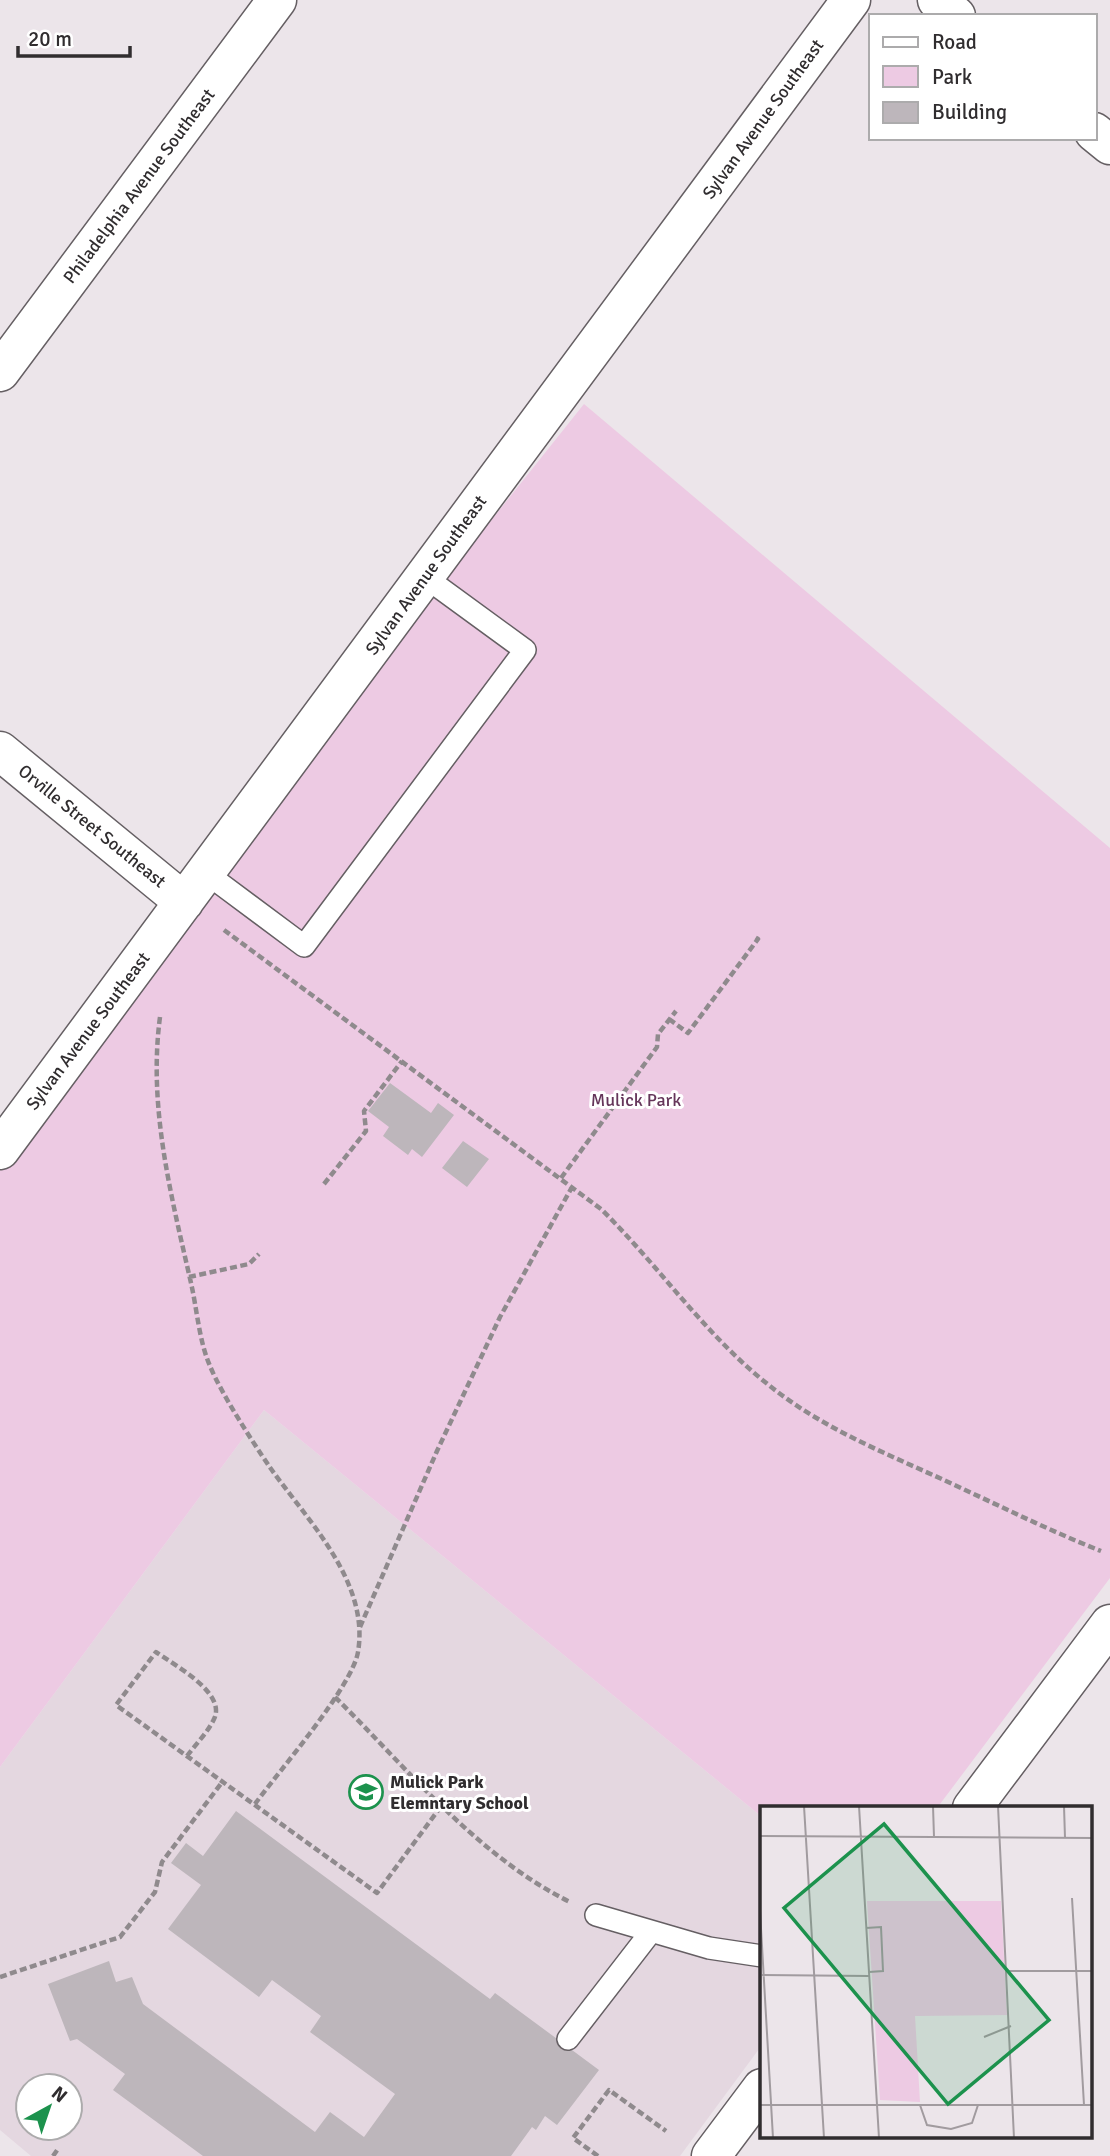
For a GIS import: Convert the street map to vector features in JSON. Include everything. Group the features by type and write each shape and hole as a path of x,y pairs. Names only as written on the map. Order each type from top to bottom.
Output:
{"street":[{"name":"Philadelphia Avenue Southeast","path":"0,372 277,0"},
{"name":"Sylvan Avenue Southeast","path":"0,1150 850,0"},
{"path":"937,0 954,14"},
{"path":"1096,134 1110,145"},
{"name":"Orville Street Southeast","path":"0,751 195,888"},
{"path":"974,1806 1110,1624"},
{"path":"711,2156 760,2091"}],"lane":[{"path":"195,888 304,946 525,650 425,577"},
{"path":"596,1915 650,1933 709,1948 760,1956"},
{"path":"568,2039 650,1933"}],"path":[{"path":"225,930 601,1209 635,1242 706,1327 765,1382 807,1412 880,1453 1048,1531 1101,1551"},
{"path":"669,1019 688,1033 758,939 753,936"},
{"path":"561,1179 657,1047 658,1034 676,1011"},
{"path":"160,1017 155,1055 155,1096 166,1167 209,1365 267,1463 343,1572 354,1599 360,1629 358,1653 348,1679 254,1804"},
{"path":"324,1184 366,1131 364,1111 402,1061"},
{"path":"360,1629 437,1451 500,1317 572,1187"},
{"path":"190,1277 249,1264 259,1254"},
{"path":"187,1756 216,1718 216,1703 209,1691 156,1652 116,1705 377,1893 442,1805"},
{"path":"335,1697 442,1805 516,1869 557,1896 596,1915"},
{"path":"0,1977 120,1937 155,1892 162,1862 223,1781"},
{"path":"598,2156 573,2138 609,2090 666,2132"},
{"path":"53,2156 58,2149"}],"shaded area":[{"name":"Mulick Park Elemntary School","path":"264,1410 760,1815 760,2048 680,2156 31,2156 14,2142 84,2142 84,2072 14,2072 14,2142 0,2130 0,1767"}],"green space":[{"name":"Mulick Park","path":"584,404 1110,848 1110,1578 939,1806 760,1806 760,1815 264,1410 0,1767 0,1161 153,944"}],"building":[{"path":"390,1083 431,1113 438,1103 454,1115 422,1157 412,1149 408,1155 383,1136 389,1127 368,1111"},
{"path":"463,1141 489,1159 467,1187 442,1168"},
{"path":"236,1811 490,1999 495,1993 599,2070 557,2125 545,2116 536,2130 532,2127 511,2156 203,2156 113,2090 125,2074 77,2039 70,2041 48,1984 109,1961 116,1982 132,1977 143,2004 315,2132 330,2112 364,2137 395,2094 310,2032 321,2016 272,1980 259,1997 168,1929 201,1885 171,1863 186,1843 203,1856"}],"place":[{"name":"Mulick Park Elemntary School","path":"366,1792"}]}
